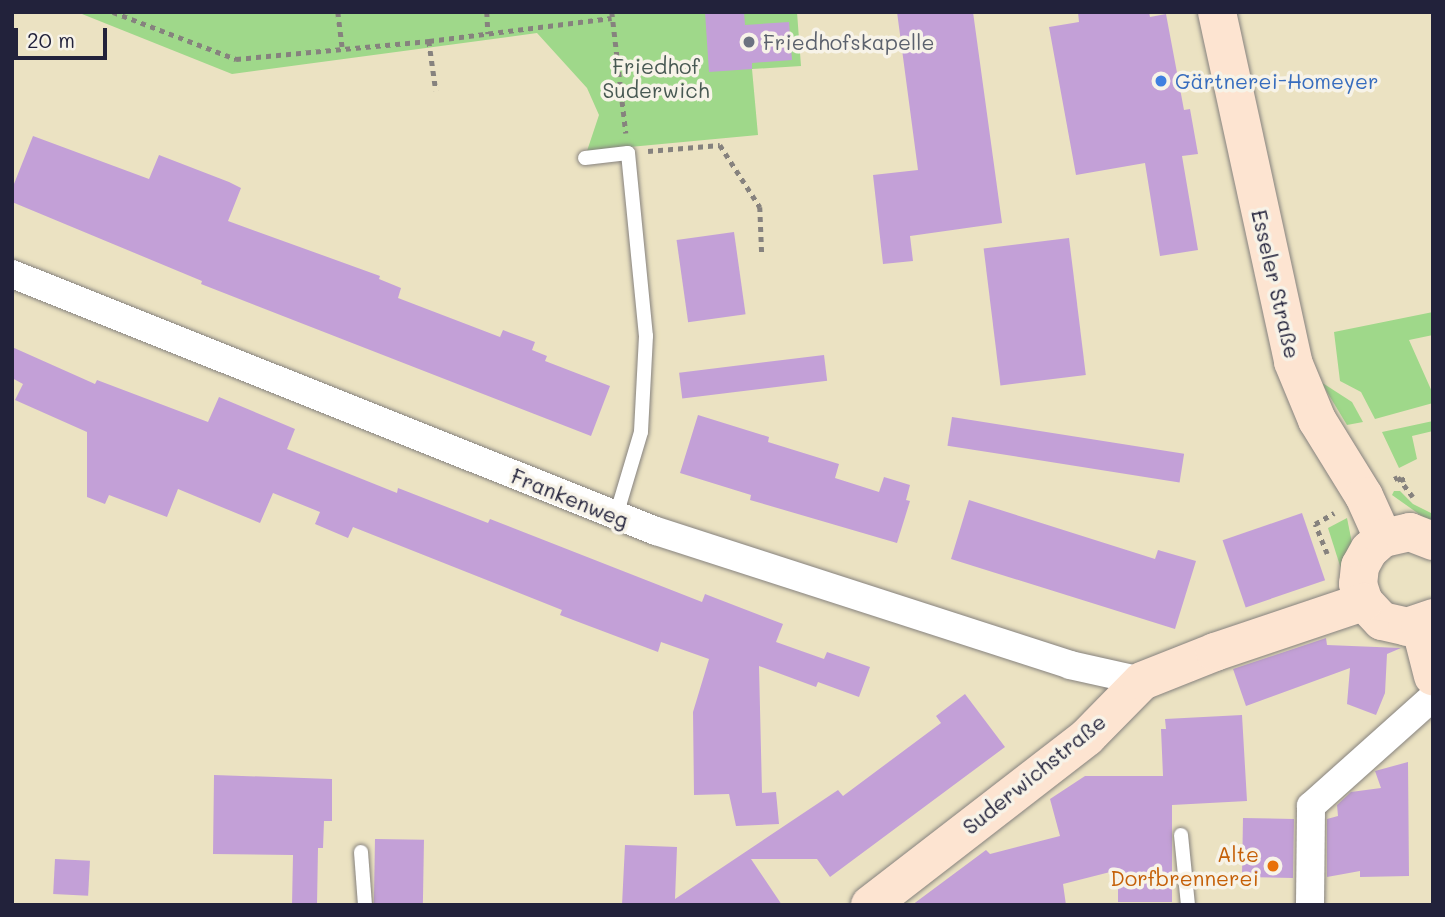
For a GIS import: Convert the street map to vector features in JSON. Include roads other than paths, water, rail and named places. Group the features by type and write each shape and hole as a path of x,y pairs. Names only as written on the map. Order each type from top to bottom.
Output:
{"main road":[{"name":"Esseler Straße","path":"1217,12 1293,362 1317,420 1364,496 1383,538"},
{"path":"1433,541 1410,532 1383,538 1368,550 1360,566 1358,584 1371,613 1394,626 1426,622 1433,676"},
{"name":"Suderwichstraße","path":"870,905 1087,737 1142,681 1215,652 1364,602"}],"street":[{"name":"Frankenweg","path":"12,274 616,516 1070,665 1142,681"},
{"path":"1310,905 1311,806 1433,696"}],"lane":[{"path":"585,158 628,153 646,336 641,432 616,516"},
{"path":"1181,835 1188,905"},
{"path":"361,852 365,905"}],"place":[{"name":"Friedhofskapelle","path":"749,42"},
{"name":"Gärtnerei-Homeyer","path":"1161,81"},
{"name":"Alte Dorfbrennerei","path":"1273,866"}],"park label":[{"name":"Friedhof Suderwich","path":"656,78"}]}
